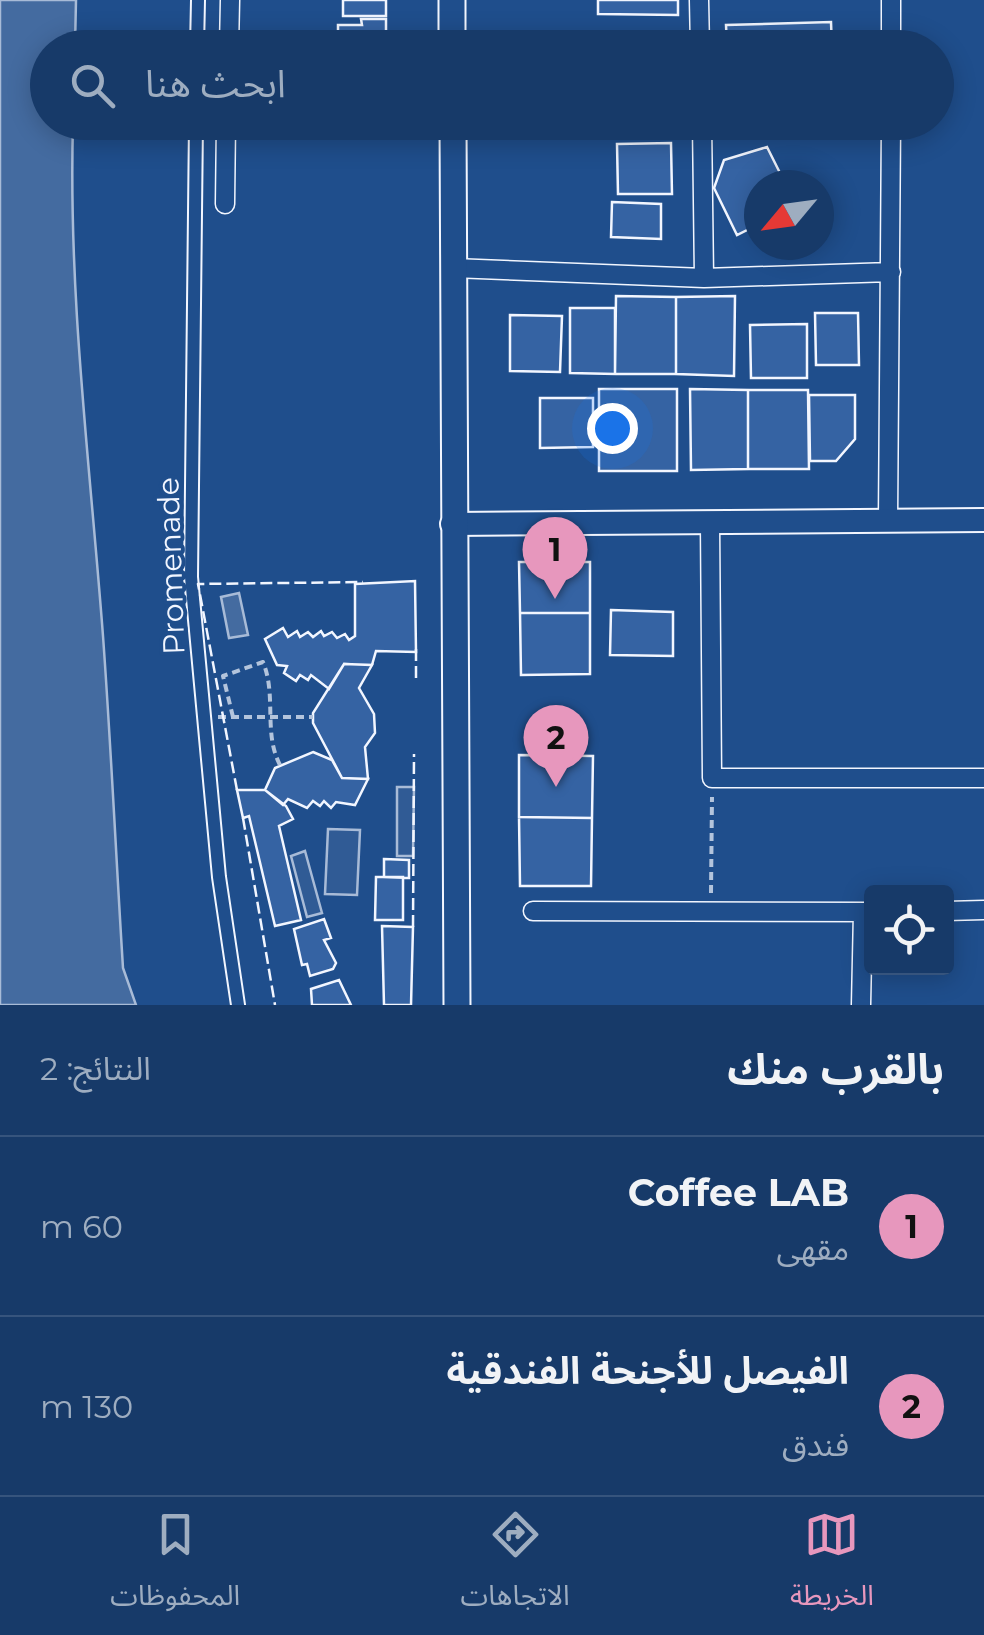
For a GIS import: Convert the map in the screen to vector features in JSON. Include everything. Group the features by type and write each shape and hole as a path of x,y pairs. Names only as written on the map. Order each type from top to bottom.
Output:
{"main road":[{"path":"452,0 452,30"},
{"path":"453,140 457,1005"}],"street":[{"path":"197,30 198,0"},
{"path":"229,30 230,0"},
{"path":"700,0 700,30"},
{"path":"891,30 892,0"},
{"name":"Promenade","path":"196,140 191,577 219,877 238,1005"},
{"path":"225,204 226,140"},
{"path":"702,140 704,278"},
{"path":"888,521 891,140"},
{"path":"453,268 704,278 891,272"},
{"path":"452,524 984,520"},
{"path":"710,522 712,778 984,778"},
{"path":"533,911 710,908 864,912"},
{"path":"954,911 984,910"},
{"path":"861,1005 864,958"}],"path":[{"path":"233,717 224,676 263,662 271,682 272,750 280,766"},
{"path":"204,717 313,717"},
{"path":"710,908 712,778"}],"shaded area":[{"path":"0,0 76,0 75,30 30,30 30,140 73,140 77,316 103,636 123,968 136,1005 0,1005"},
{"path":"239,593 248,635 229,638 221,597"},
{"path":"397,787 414,787 413,856 397,856"},
{"path":"328,829 360,830 357,895 325,894"},
{"path":"305,851 322,913 307,917 291,856"}],"building":[{"path":"343,0 386,0 386,16 343,16"},
{"path":"598,0 678,0 678,15 598,14"},
{"path":"361,19 386,19 386,30 338,30 338,25 362,25"},
{"path":"831,22 831,30 726,30 726,25"},
{"path":"671,143 672,194 618,194 617,144"},
{"path":"767,147 778,170 744,170 744,232 737,235 714,188 724,160"},
{"path":"612,202 661,204 661,239 611,237"},
{"path":"616,296 676,297 676,374 615,374"},
{"path":"735,296 734,376 676,374 676,297"},
{"path":"570,308 615,308 615,374 570,373"},
{"path":"815,313 858,313 859,365 816,365"},
{"path":"510,315 562,316 560,372 510,371"},
{"path":"807,324 807,378 751,378 750,325"},
{"path":"599,389 677,389 677,471 599,471"},
{"path":"690,389 748,390 748,469 691,470"},
{"path":"748,390 808,390 809,469 748,469"},
{"path":"809,395 855,395 855,439 836,461 810,461"},
{"path":"540,398 593,398 593,447 540,448"},
{"path":"519,562 590,562 590,613 520,613"},
{"path":"415,581 416,652 376,651 372,665 344,664 329,689 311,675 308,680 300,675 296,681 284,673 287,666 277,665 265,639 283,628 288,637 297,631 300,637 308,632 313,637 321,631 324,636 332,632 337,638 345,634 349,640 355,636 355,584"},
{"path":"611,610 673,612 673,656 610,655"},
{"path":"520,613 590,613 590,674 521,675"},
{"path":"344,664 372,665 359,688 374,714 375,733 365,747 368,779 342,778 313,723 313,713"},
{"path":"313,752 332,760 342,778 368,779 355,805 336,802 331,808 324,801 320,806 313,801 307,808 288,799 283,805 265,790 275,768"},
{"path":"519,755 593,756 592,818 519,817"},
{"path":"237,790 265,790 286,806 293,819 279,826 301,920 275,926 249,816 243,818"},
{"path":"519,817 592,818 591,886 520,886"},
{"path":"384,859 409,860 409,878 384,877"},
{"path":"376,877 403,877 403,920 375,920"},
{"path":"324,919 331,938 324,940 336,963 333,969 310,976 307,964 302,965 294,929"},
{"path":"382,926 413,927 411,1005 384,1005"},
{"path":"339,980 351,1005 312,1005 311,989"}],"fence":[{"path":"237,790 198,584 363,582"},
{"path":"416,649 416,683"},
{"path":"413,927 414,754"},
{"path":"243,818 275,1005"}],"place":[{"name":"Coffee LAB","path":"555,599"},
{"name":"الفيصل للأجنحة الفندقية","path":"556,787"}]}
